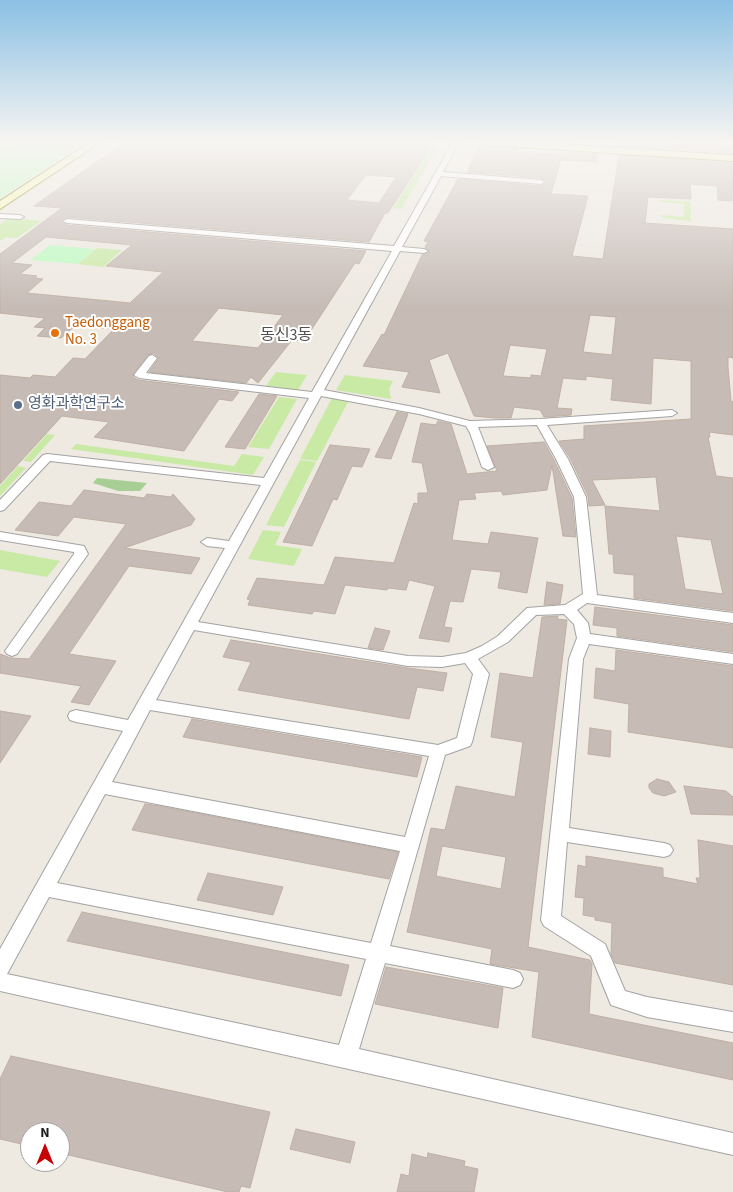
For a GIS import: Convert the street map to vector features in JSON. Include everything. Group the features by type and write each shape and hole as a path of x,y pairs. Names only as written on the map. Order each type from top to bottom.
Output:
{"main road":[{"path":"0,206 13,198"}],"street":[{"path":"0,968 426,198"},
{"path":"0,216 20,217"},
{"path":"67,221 424,251"},
{"path":"152,358 139,375 317,394 419,411 470,424 540,422 672,413"},
{"path":"540,422 562,459 580,497 591,599"},
{"path":"470,424 476,433 488,467"},
{"path":"0,507 47,457 268,482"},
{"path":"0,536 79,550 81,554 12,651"},
{"path":"207,542 233,545"},
{"path":"189,625 408,660 442,662 469,657 503,639 532,611 568,609 584,598 733,618"},
{"path":"568,609 581,623 584,638 576,659 551,920 598,950 618,998 647,1007 733,1022"},
{"path":"584,638 733,660"},
{"path":"146,704 438,751 464,742 481,674 469,657"},
{"path":"76,716 134,727"},
{"path":"346,1057 438,751"},
{"path":"100,786 411,846"},
{"path":"559,834 664,850"},
{"path":"44,888 513,979"},
{"path":"0,982 733,1144"}],"green space":[{"path":"400,198 408,198 401,209 393,208"},
{"path":"661,200 691,202 691,221 662,218 662,215 684,217 684,204 661,202"},
{"path":"7,219 41,221 17,238 6,237 0,241 0,224"},
{"path":"50,245 95,249 78,264 31,260"},
{"path":"97,248 122,250 103,267 78,264"},
{"path":"276,372 307,375 298,390 266,386"},
{"path":"345,375 393,381 389,389 391,399 336,390"},
{"path":"279,397 297,399 269,449 248,447"},
{"path":"332,398 349,400 317,461 300,459"},
{"path":"47,434 55,435 31,462 23,461"},
{"path":"76,444 234,466 242,454 264,457 253,475 71,449"},
{"path":"300,460 316,462 284,527 266,525"},
{"path":"18,466 26,468 0,496 0,486"},
{"path":"97,478 147,483 140,491 118,491 93,483"},
{"path":"263,530 281,532 275,545 302,549 294,566 248,559"},
{"path":"0,550 60,561 47,577 0,569"}],"building":[{"path":"46,198 349,198 347,200 379,203 383,198 398,198 388,213 385,213 369,242 67,217 62,219 61,222 67,225 366,251 359,264 355,263 304,341 292,340 258,383 251,377 246,383 149,372 159,358 153,353 148,355 133,374 133,377 138,380 239,392 232,401 219,399 184,451 94,437 109,422 62,416 0,484 0,375 30,378 33,375 55,377 73,358 85,359 114,329 75,326 61,338 37,336 45,328 34,327 45,318 0,313 0,254 62,208 34,206","holes":["46,237 132,245 106,266 163,272 130,303 27,293 43,279 35,278 37,276 20,274 32,265 12,263","219,308 283,315 258,348 192,341"]},
{"path":"448,198 588,198 572,256 603,259 612,198 648,198 645,223 733,229 733,358 728,357 728,367 731,401 733,402 733,435 709,432 710,437 708,437 716,476 733,478 733,611 634,598 634,575 614,573 613,554 609,554 605,506 660,511 656,477 592,480 605,505 589,506 588,496 570,458 559,441 584,439 584,426 691,419 691,361 653,358 651,404 611,400 613,379 586,376 586,380 563,378 557,408 572,409 571,415 544,417 540,410 514,407 511,418 474,416 448,353 429,360 440,393 402,387 409,372 363,366 382,334 384,335 422,255 430,252 425,247 428,242 424,241","holes":["590,315 616,317 612,355 583,352","510,345 547,349 541,376 531,375 531,378 503,376","676,536 711,540 723,594 685,589"]},
{"path":"661,198 691,198 691,199"},
{"path":"718,198 732,198 732,201 718,200"},
{"path":"259,394 277,396 245,449 225,447"},
{"path":"397,412 408,414 391,459 375,457"},
{"path":"438,421 451,424 467,474 497,471 487,446 544,442 554,460 572,498 576,537 563,536 552,465 547,490 503,495 501,491 474,493 476,499 459,500 452,540 488,544 491,532 538,538 527,593 498,588 501,572 471,569 463,602 450,601 444,627 452,628 449,642 419,638 435,586 409,580 406,590 388,588 387,590 345,585 335,614 314,611 312,614 248,605 250,600 247,599 257,578 324,585 335,557 394,563 414,503 418,504 418,493 428,493 422,463 412,462 421,423 436,425"},
{"path":"330,445 370,449 362,467 352,466 337,500 333,499 312,546 283,542"},
{"path":"84,490 144,498 147,494 171,497 173,494 195,519 191,525 124,548 200,558 191,574 129,566 69,654 116,661 89,705 71,702 81,686 0,673 0,654 11,658 29,659 126,524 74,517 58,536 15,530 39,502 71,506"},
{"path":"547,582 563,585 560,604 544,605"},
{"path":"595,607 733,625 733,652 617,636 617,628 593,625"},
{"path":"558,616 557,619 567,620 528,947 590,960 592,964 589,1014 733,1043 733,1080 532,1037 539,972 490,964 492,949 407,932 431,828 445,830 456,786 515,797 523,742 491,737 500,673 533,678 542,617","holes":["442,846 506,857 501,889 436,876"]},
{"path":"375,628 390,631 383,650 368,648"},
{"path":"231,640 447,673 443,691 417,687 409,719 238,690 251,662 223,657"},
{"path":"616,650 733,666 733,748 628,732 629,704 594,698 596,668 615,671"},
{"path":"0,711 31,716 0,763"},
{"path":"192,719 422,757 417,777 183,737"},
{"path":"590,728 611,731 610,757 588,754"},
{"path":"657,779 669,782 676,792 664,796 653,793 649,788 649,784"},
{"path":"684,786 726,791 733,797 733,815 691,814"},
{"path":"145,804 398,852 389,879 132,830"},
{"path":"698,840 733,846 733,985 615,963 611,954 612,923 595,920 595,917 583,915 584,898 575,897 578,865 586,867 586,856 663,868 663,877 698,884 696,878 700,878"},
{"path":"208,873 283,887 273,915 197,900"},
{"path":"82,912 349,965 341,996 67,941"},
{"path":"386,967 503,988 498,1028 375,1004"},
{"path":"11,1056 270,1112 250,1188 241,1186 239,1192 228,1192 70,1155 70,1122 20,1122 20,1144 0,1139 0,1079"},
{"path":"296,1129 355,1142 350,1163 290,1149"},
{"path":"428,1153 465,1161 464,1166 478,1169 474,1192 397,1192 401,1174 409,1176 412,1154 427,1158"}],"place":[{"name":"Taedonggang No. 3","path":"55,333"},
{"name":"영화과학연구소","path":"18,405"}],"district":[{"name":"동신3동","path":"286,336"}]}
